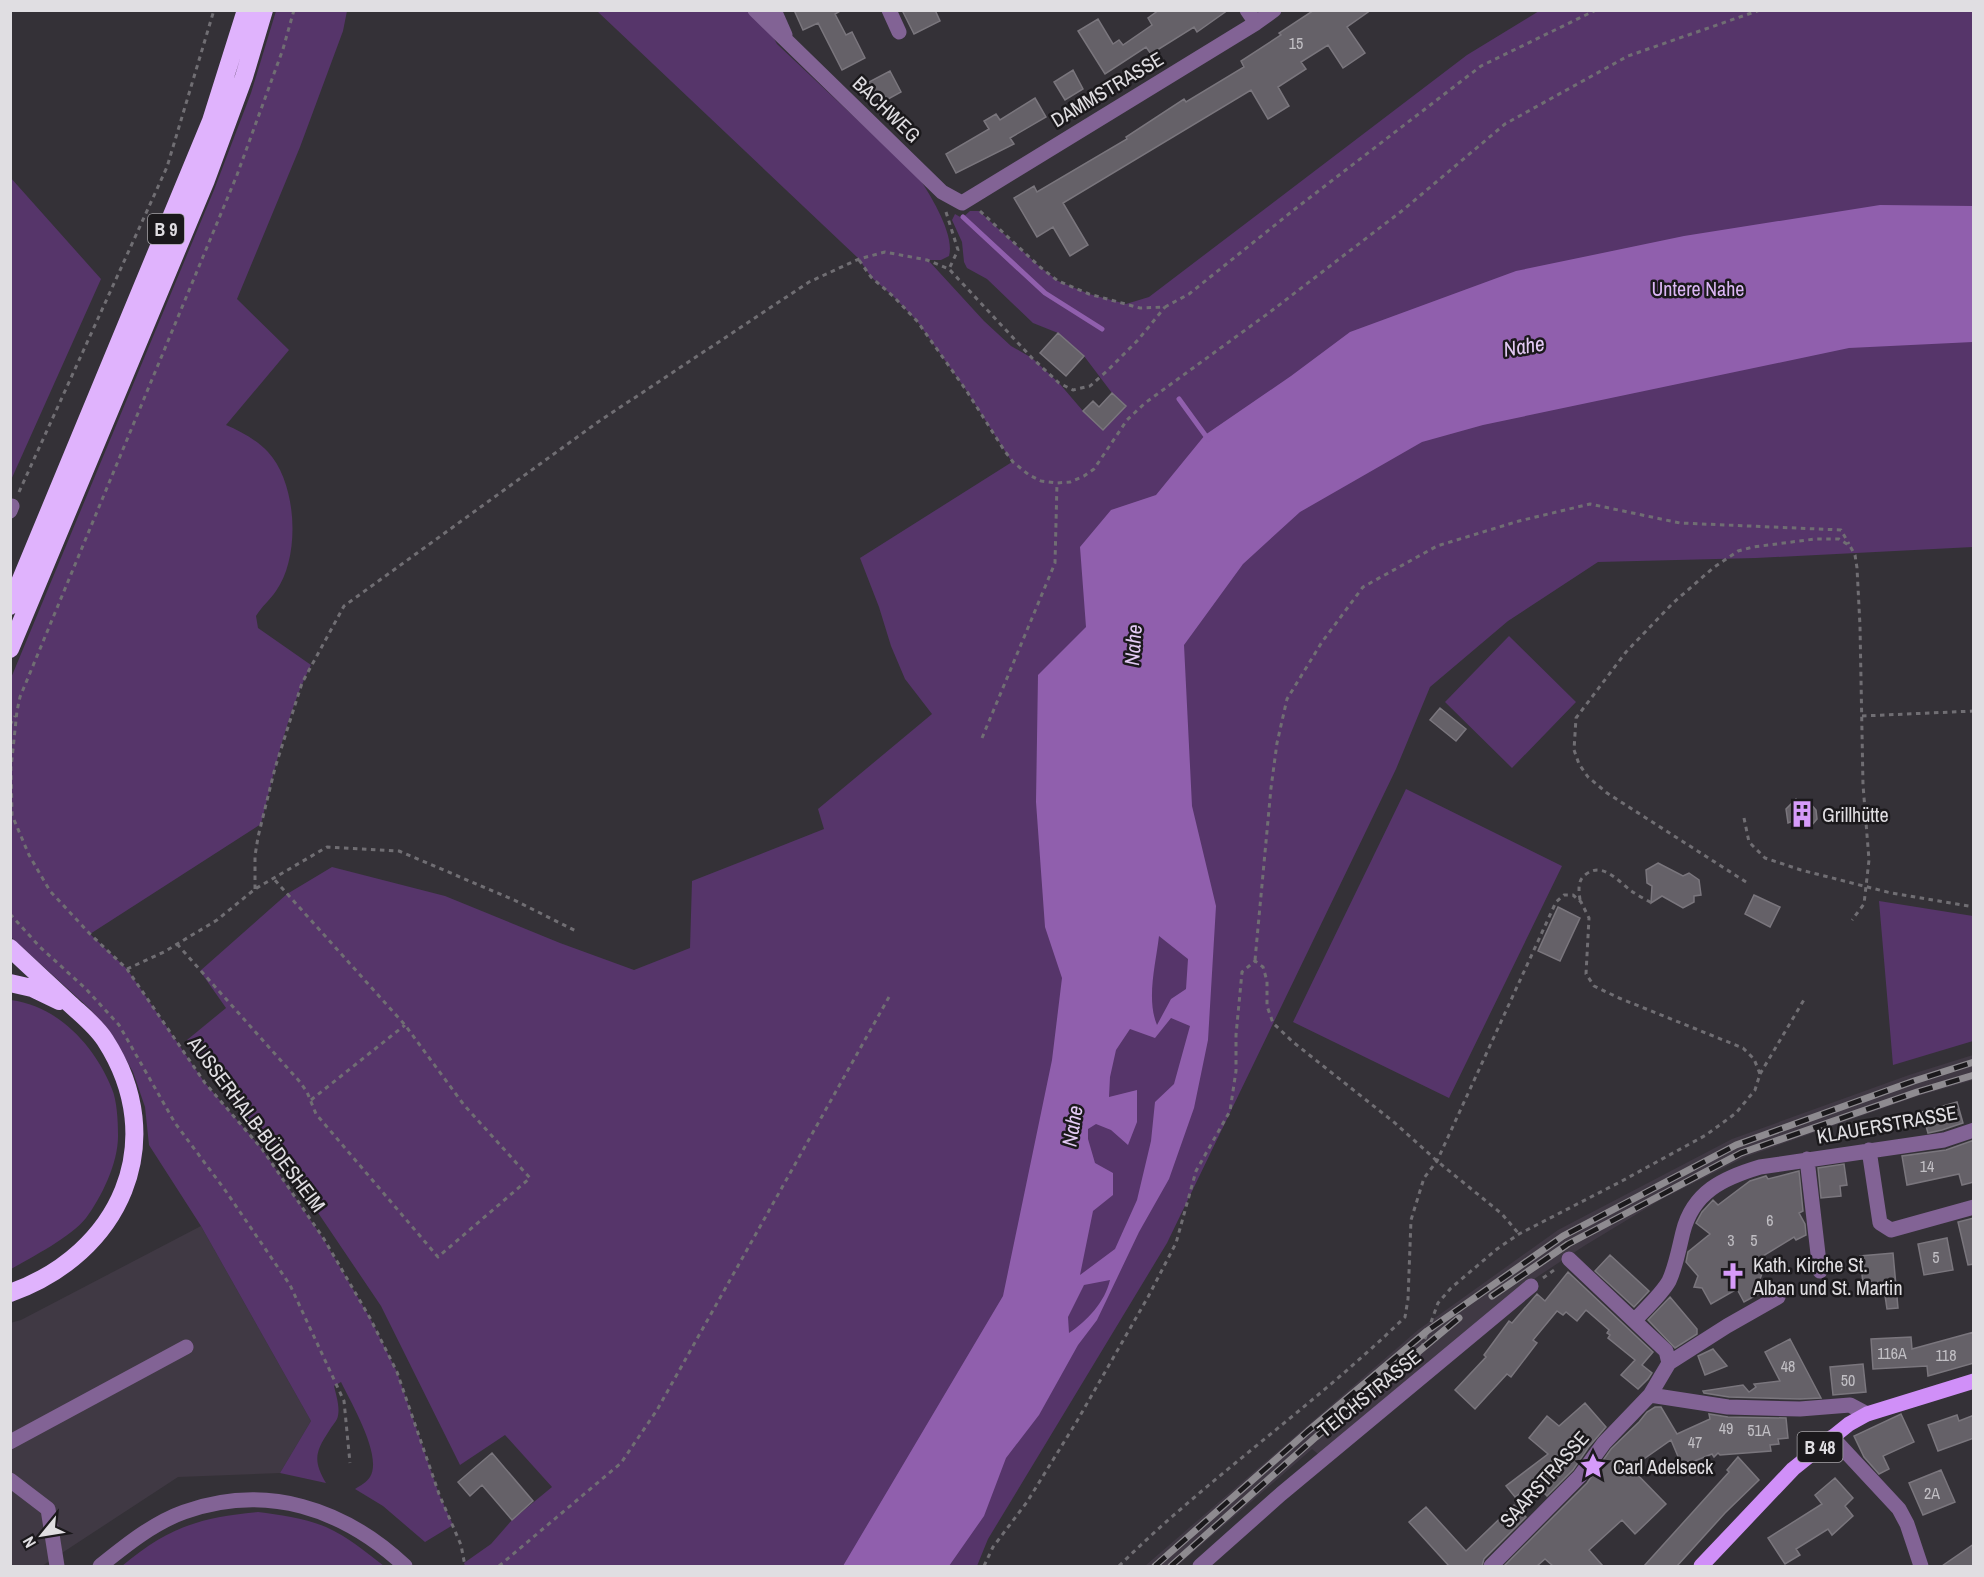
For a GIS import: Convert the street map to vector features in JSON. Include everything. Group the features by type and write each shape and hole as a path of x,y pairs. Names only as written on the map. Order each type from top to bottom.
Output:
{"highway":[{"name":"B 9","path":"10,606 211,121 246,10"},
{"name":"B 9","path":"10,649 206,180 241,88 264,10"},
{"path":"10,948 94,1025 105,1041 121,1070 132,1104 135,1134 132,1164 123,1194 102,1230 69,1263 10,1293"},
{"path":"10,983 32,988 74,1008"}],"main road":[{"name":"B 48","path":"1701,1566 1793,1469 1832,1437 1867,1414 1974,1381"}],"street":[{"name":"BACHWEG","path":"754,10 942,192 962,203"},
{"name":"BACHWEG","path":"774,10 788,41"},
{"path":"889,10 899,32"},
{"name":"DAMMSTRASSE","path":"962,203 1251,17 1274,10"},
{"name":"KLAUERSTRASSE","path":"1635,1320 1668,1283 1689,1214 1699,1198 1715,1186 1746,1171 1807,1159 1944,1140 1974,1130"},
{"path":"1869,1150 1880,1223 1885,1228 1891,1230 1974,1207"},
{"name":"KLAUERSTRASSE","path":"1807,1159 1820,1271"},
{"path":"1569,1259 1666,1350 1669,1363"},
{"name":"TEICHSTRASSE","path":"1200,1566 1412,1383 1466,1342 1532,1286"},
{"path":"1669,1363 1778,1297"},
{"path":"10,1442 186,1347"},
{"name":"SAARSTRASSE","path":"1491,1566 1580,1476 1604,1443 1650,1395 1669,1363"},
{"path":"1650,1395 1728,1407 1800,1409 1850,1405 1867,1414"},
{"path":"1832,1437 1899,1509 1907,1524 1921,1566"},
{"path":"10,1479 48,1509 57,1566"},
{"path":"100,1566 147,1530 182,1512 213,1503 260,1499 316,1509 340,1519 385,1547 405,1566"}],"path":[{"path":"11,508 167,167 214,10"},
{"path":"10,725 237,175 283,50 294,10"},
{"path":"255,889 255,856 258,837 302,683 344,606 598,422 809,282 859,259 885,252 927,260 949,269 1032,358 1059,383 1073,390 1090,386 1138,340 1165,307 1189,294 1481,66 1596,10"},
{"path":"859,259 871,277 917,321 1013,462 1029,476 1041,481 1071,482 1094,468 1127,420 1145,403 1270,312 1403,210 1505,124 1628,56 1760,10"},
{"path":"949,269 958,250 945,210 962,203 979,211 1058,281 1089,294 1140,308 1165,307"},
{"path":"982,738 1055,563 1057,483"},
{"path":"984,1566 993,1547 1027,1502 1077,1421 1148,1298 1176,1243 1196,1171 1230,1112 1236,1071 1236,1035 1242,972 1255,961 1270,788 1287,699 1322,642 1363,587 1437,546 1519,521 1590,504 1680,523 1840,530 1855,555 1857,568 1863,785 1869,860 1864,904 1852,920"},
{"path":"1746,882 1606,793 1588,777 1574,750 1576,718 1626,652 1673,603 1724,559 1738,551 1753,547 1815,539 1839,539 1850,546"},
{"name":"AUSSERHALB-BÜDESHEIM","path":"17,711 11,768 12,814 29,855 50,891 127,969 205,1083 262,1149 324,1239 370,1318 397,1372 439,1494 461,1545 465,1566"},
{"path":"1862,716 1974,711"},
{"path":"1744,818 1749,842 1765,858 1801,870 1891,893 1974,907"},
{"path":"127,969 218,920 255,889 327,847 399,851 514,900 576,931"},
{"path":"1654,904 1610,874 1598,870 1583,876 1579,883 1581,902 1589,918 1586,974 1594,986 1619,998 1743,1048 1754,1059 1760,1074"},
{"path":"177,944 294,1075 311,1100 316,1114 438,1257 530,1178 457,1097 405,1025 290,894 273,878"},
{"path":"1119,1566 1203,1491 1292,1418 1405,1317 1408,1299 1411,1220 1424,1178 1437,1161 1556,902 1564,896 1573,895 1581,902"},
{"path":"10,914 119,1025 175,1123 225,1190 290,1285 344,1401 350,1463"},
{"path":"1255,961 1263,967 1267,981 1267,1006 1273,1023 1293,1042 1395,1122 1437,1161 1503,1214 1519,1234"},
{"path":"499,1566 621,1462 657,1410 889,997"},
{"path":"1412,1383 1420,1350 1438,1303 1451,1287 1519,1234 1706,1135 1736,1113 1755,1090 1760,1074 1805,998"},
{"path":"311,1100 405,1025"},
{"path":"1532,1286 1569,1259"}],"shaded area":[{"path":"1973,1055 1973,1080 1918,1096 1745,1157 1660,1200 1584,1246 1534,1279 1318,1454 1312,1449 1177,1566 1145,1566 1418,1330 1558,1230 1732,1139 1909,1075"},
{"path":"201,1226 311,1421 280,1473 178,1477 42,1566 11,1566 10,1323 21,1320"}],"green space":[{"path":"276,11 347,11 343,31 300,147 237,299 289,350 226,425 248,436 268,452 278,465 290,500 292,540 289,559 276,591 256,616 258,628 311,665 288,723 261,824 90,934 127,969 205,1083 262,1149 324,1240 370,1318 397,1372 439,1494 453,1525 425,1542 383,1506 355,1489 370,1477 373,1468 372,1456 364,1429 341,1382 334,1386 338,1407 337,1419 321,1445 317,1457 319,1469 326,1483 280,1473 311,1421 201,1226 149,1145 145,1107 133,1072 114,1038 90,1009 11,937 11,678 214,190 251,93"},
{"name":"Untere Nahe","path":"597,11 755,11 763,19 777,44 919,178 941,216 949,237 949,256 941,260 928,260 984,321 1011,346 1032,358 1103,430 1126,406 1112,393 1084,356 1058,333 1033,323 987,279 967,268 964,262 962,242 952,220 955,214 962,218 970,211 979,211 1058,281 1089,294 1126,304 1149,297 1467,55 1539,11 1973,11 1973,547 1756,558 1598,562 1508,621 1430,687 1396,769 1167,1243 988,1539 977,1566 465,1566 464,1563 491,1544 512,1520 552,1487 505,1435 460,1465 381,1306 273,1146 214,1079 187,1040 226,1008 200,971 287,894 332,867 445,896 560,943 634,970 690,948 692,881 824,829 818,809 932,714 905,679 860,558 1012,462 966,390 917,321 871,277 859,259"},
{"path":"10,177 101,279 11,480 10,480"},
{"path":"1509,636 1576,702 1512,768 1445,702"},
{"path":"1406,789 1562,866 1449,1098 1293,1022"},
{"path":"1879,901 1973,916 1973,1041 1893,1065"},
{"path":"11,1000 44,1010 59,1019 73,1031 96,1058 112,1089 116,1105 118,1144 113,1167 98,1200 86,1218 61,1239 11,1269"},
{"path":"258,1512 301,1519 326,1527 349,1540 384,1566 122,1566 154,1542 185,1527 219,1517"}],"water":[{"name":"Nahe","path":"1880,205 1973,206 1973,342 1849,348 1483,425 1422,442 1300,512 1243,564 1184,645 1192,806 1216,906 1208,1040 1194,1108 1169,1179 1139,1232 1097,1320 1078,1345 1039,1415 1006,1458 984,1516 949,1566 843,1566 1003,1296 1052,1060 1062,978 1045,927 1036,802 1038,675 1086,627 1080,547 1111,510 1156,495 1205,435 1350,332 1516,271 1684,236","holes":["1159,936 1188,959 1186,989 1171,999 1157,1025 1152,993","1171,1018 1190,1026 1174,1084 1155,1102 1151,1141 1137,1200 1115,1249 1080,1275 1093,1211 1113,1195 1113,1173 1095,1163 1088,1139 1088,1129 1096,1124 1111,1130 1128,1145 1137,1122 1137,1090 1109,1097 1110,1077 1116,1050 1130,1029 1155,1038","1110,1280 1104,1296 1094,1310 1069,1333 1068,1317 1084,1285"]}],"building":[{"path":"794,10 842,10 835,14 846,35 852,32 865,58 842,70 818,23 803,30"},
{"path":"902,10 935,10 940,21 914,34"},
{"path":"1159,10 1228,10 1197,32 1194,27 1151,54 1146,47 1105,74 1078,31 1098,19 1113,44 1119,40 1123,45 1152,25 1148,18"},
{"path":"1314,10 1371,10 1347,27 1365,53 1343,68 1328,45 1301,62 1306,69 1278,87 1289,106 1268,119 1251,90 1063,203 1088,245 1070,256 1053,227 1037,237 1014,198 1034,186 1037,192 1127,139 1126,137 1184,99 1186,102 1244,67 1241,61"},
{"path":"1073,70 1083,89 1065,100 1054,82"},
{"path":"890,71 901,92 881,103 869,82"},
{"path":"1035,98 1046,117 1010,138 1014,144 956,173 946,154 989,129 984,121 996,114 1000,120"},
{"path":"1058,333 1084,356 1066,376 1040,353"},
{"path":"1112,393 1126,406 1103,430 1083,411 1093,401 1099,407"},
{"path":"1440,708 1466,729 1456,741 1430,720"},
{"name":"Grillhütte","path":"1796,799 1799,803 1809,802 1816,810 1817,819 1811,826 1802,828 1793,821 1788,823 1786,809"},
{"path":"1658,863 1683,876 1689,873 1699,880 1701,895 1694,896 1694,902 1683,908 1662,896 1651,903 1652,886 1647,883 1646,870"},
{"path":"1754,895 1780,907 1770,927 1745,914"},
{"path":"1558,907 1580,918 1560,961 1538,951"},
{"path":"1957,1102 1963,1123 1928,1133 1922,1112"},
{"path":"1974,1140 1974,1182 1962,1185 1959,1174 1907,1185 1902,1156 1946,1150"},
{"path":"1844,1164 1847,1185 1840,1186 1841,1196 1821,1198 1818,1168"},
{"path":"1799,1171 1803,1211 1799,1213 1805,1224 1806,1235 1796,1240 1794,1237 1758,1259 1764,1268 1759,1282 1764,1291 1744,1302 1737,1289 1711,1304 1702,1288 1694,1287 1698,1276 1686,1262 1688,1252 1710,1234 1696,1223 1702,1212 1713,1200 1718,1205 1750,1181"},
{"path":"1974,1218 1974,1264 1968,1265 1958,1222"},
{"path":"1947,1238 1953,1270 1924,1275 1918,1244"},
{"path":"1893,1253 1898,1308 1887,1309 1883,1282 1863,1284 1860,1256"},
{"path":"1610,1255 1649,1291 1634,1307 1595,1271"},
{"path":"1568,1272 1653,1352 1642,1365 1652,1373 1648,1379 1638,1389 1621,1375 1635,1360 1608,1338 1609,1330 1586,1310 1577,1321 1566,1312 1563,1315 1557,1311 1533,1340 1537,1343 1511,1377 1507,1374 1475,1409 1455,1390 1486,1357 1484,1355 1509,1321 1512,1323 1537,1294 1545,1301"},
{"path":"1670,1297 1697,1329 1697,1334 1675,1348 1648,1320"},
{"path":"1974,1332 1974,1363 1928,1376 1927,1366 1873,1369 1871,1339 1911,1337 1912,1349"},
{"path":"1790,1339 1821,1398 1729,1397 1704,1393 1703,1391 1743,1385 1749,1392 1756,1387 1754,1384 1780,1381 1765,1352"},
{"path":"1713,1349 1727,1366 1705,1375 1698,1356"},
{"path":"1863,1364 1866,1392 1833,1395 1830,1367"},
{"path":"1585,1403 1606,1427 1573,1470 1547,1496 1534,1483 1515,1497 1506,1486 1548,1454 1529,1438 1547,1416 1559,1426"},
{"path":"1655,1407 1661,1407 1677,1434 1710,1419 1709,1414 1728,1417 1786,1418 1788,1438 1778,1439 1779,1444 1770,1445 1771,1451 1720,1455 1718,1453 1714,1457 1712,1454 1682,1466 1671,1440 1631,1468 1666,1504 1635,1534 1622,1520 1589,1550 1603,1566 1553,1566 1545,1559 1537,1566 1504,1566 1587,1483 1611,1449 1647,1412"},
{"path":"1901,1414 1914,1442 1883,1456 1889,1469 1879,1474 1864,1457 1854,1436"},
{"path":"1957,1415 1959,1421 1974,1415 1974,1438 1938,1451 1928,1425"},
{"path":"492,1453 533,1501 512,1520 482,1485 470,1496 458,1482"},
{"path":"1738,1457 1759,1480 1725,1513 1677,1566 1644,1566 1729,1472 1727,1470"},
{"path":"1941,1470 1955,1502 1923,1515 1909,1483"},
{"path":"1835,1478 1853,1498 1845,1506 1853,1516 1832,1535 1828,1529 1796,1549 1800,1555 1785,1564 1768,1538 1822,1504 1815,1495"},
{"path":"1514,1505 1526,1517 1484,1559 1482,1566 1449,1566 1409,1522 1426,1507 1466,1551"},
{"path":"1974,1544 1974,1566 1942,1566"}],"waterway":[{"path":"963,217 1045,293 1102,329"},
{"path":"1179,399 1208,439"}],"railway":[{"path":"1155,1566 1308,1431 1427,1331 1563,1236 1736,1145 1914,1081 1974,1062"},
{"path":"1492,1296 1568,1244 1741,1153 1917,1092 1974,1075"},
{"path":"1171,1566 1316,1437 1459,1318"}],"place":[{"name":"Grillhütte","path":"1802,814"},
{"name":"Kath. Kirche St. Alban und St. Martin","path":"1733,1276"},
{"name":"Carl Adelseck","path":"1593,1466"}]}
